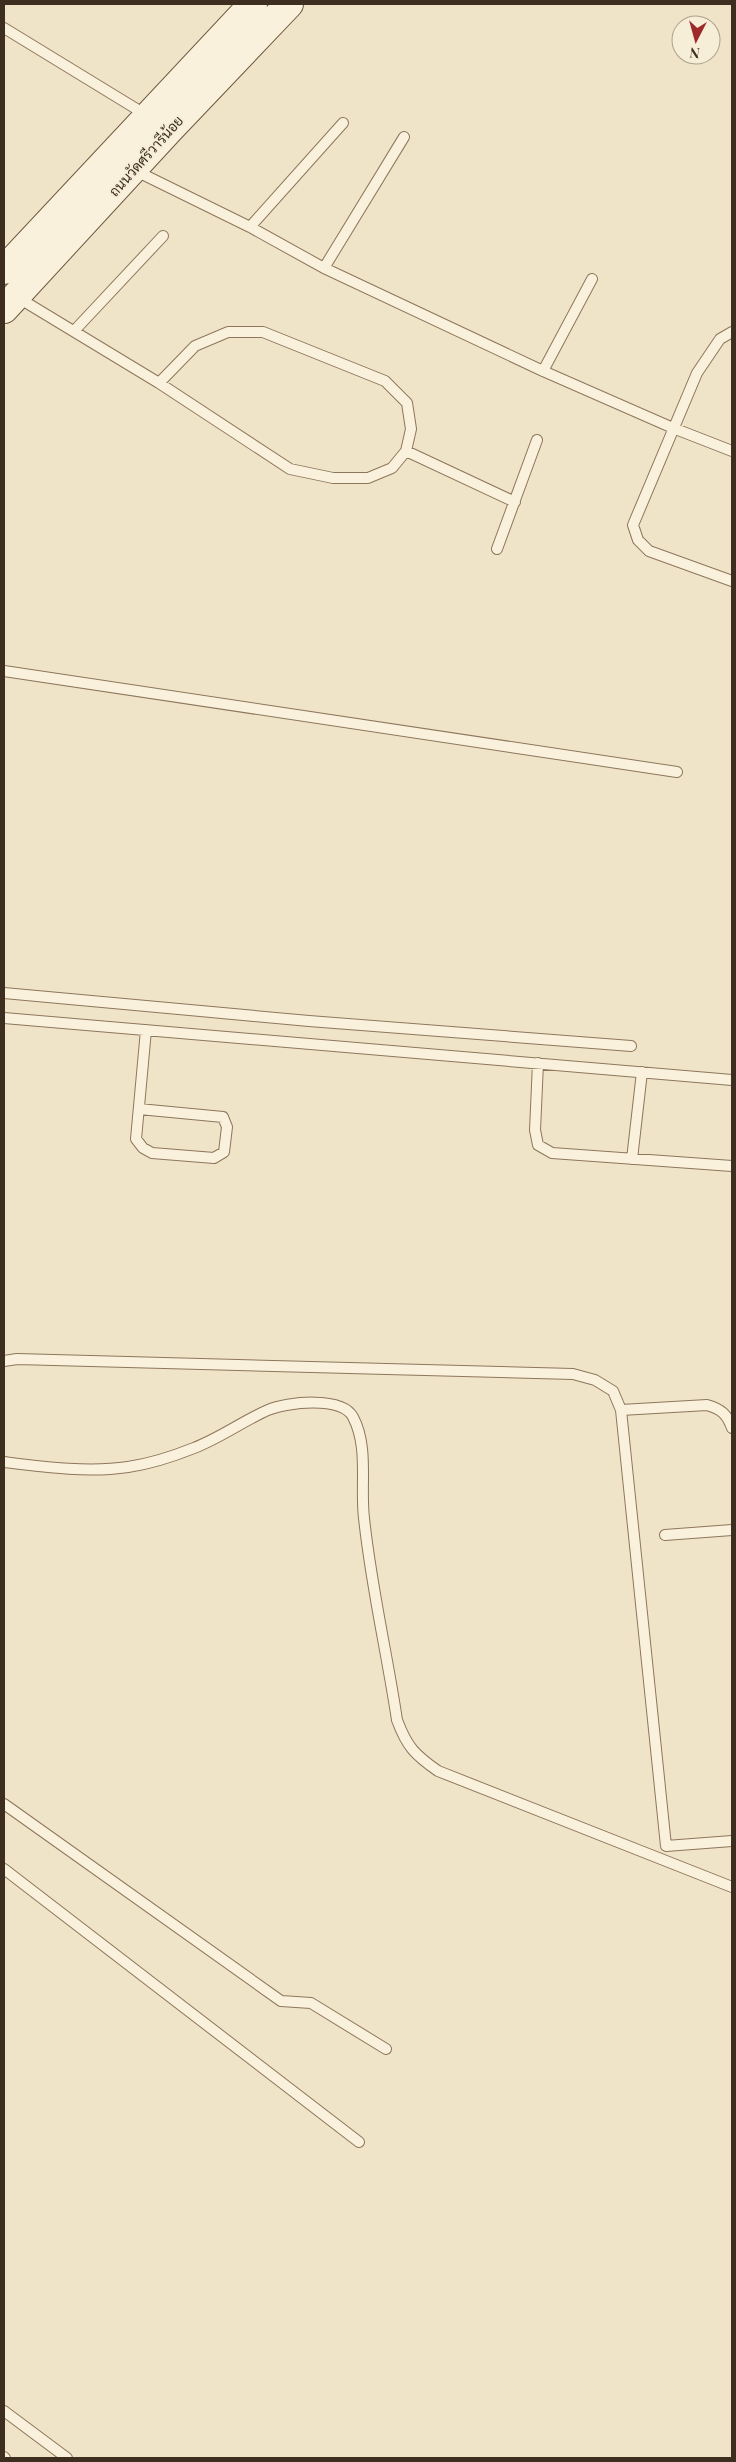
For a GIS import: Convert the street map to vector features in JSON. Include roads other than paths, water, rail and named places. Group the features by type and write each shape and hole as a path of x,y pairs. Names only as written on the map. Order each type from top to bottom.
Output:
{"main road":[{"name":"ถนนวัดศรีวารีน้อย","path":"4,270 253,4"},
{"name":"ถนนวัดศรีวารีน้อย","path":"10,302 289,4"}],"lane":[{"path":"4,28 148,116"},
{"path":"250,227 343,123"},
{"path":"324,268 404,137"},
{"path":"134,169 250,227 324,268 543,371 673,428 732,451"},
{"path":"74,331 163,236"},
{"path":"543,371 592,279"},
{"path":"10,302 74,331 159,383 290,469 311,475 333,478 368,478 392,468 406,451 411,429 407,403 385,381 263,332 228,332 195,346 159,383"},
{"path":"732,332 720,339 697,373 633,525 638,540 649,551 732,581"},
{"path":"497,549 537,440"},
{"path":"406,451 515,502"},
{"path":"4,671 677,772"},
{"path":"4,993 309,1021 631,1046"},
{"path":"4,1018 732,1080"},
{"path":"139,1110 223,1118 227,1127 224,1152 214,1158 152,1153 143,1148 136,1139 146,1030"},
{"path":"538,1063 535,1130 538,1145 552,1153 732,1166"},
{"path":"632,1159 642,1072"},
{"path":"4,1360 573,1374 595,1380 613,1391 620,1410 666,1846 659,1859"},
{"path":"4,1462 107,1470 130,1467 194,1448 270,1409 297,1404 327,1403 341,1405 352,1416 358,1432 368,1546 397,1720 405,1741 418,1757 438,1771 732,1887"},
{"path":"620,1410 707,1405 718,1408 728,1416 732,1428"},
{"path":"665,1536 732,1530"},
{"path":"4,1804 281,2001 312,2003 386,2049"},
{"path":"666,1846 732,1841"},
{"path":"4,1869 359,2142"},
{"path":"4,2411 67,2458"}]}
